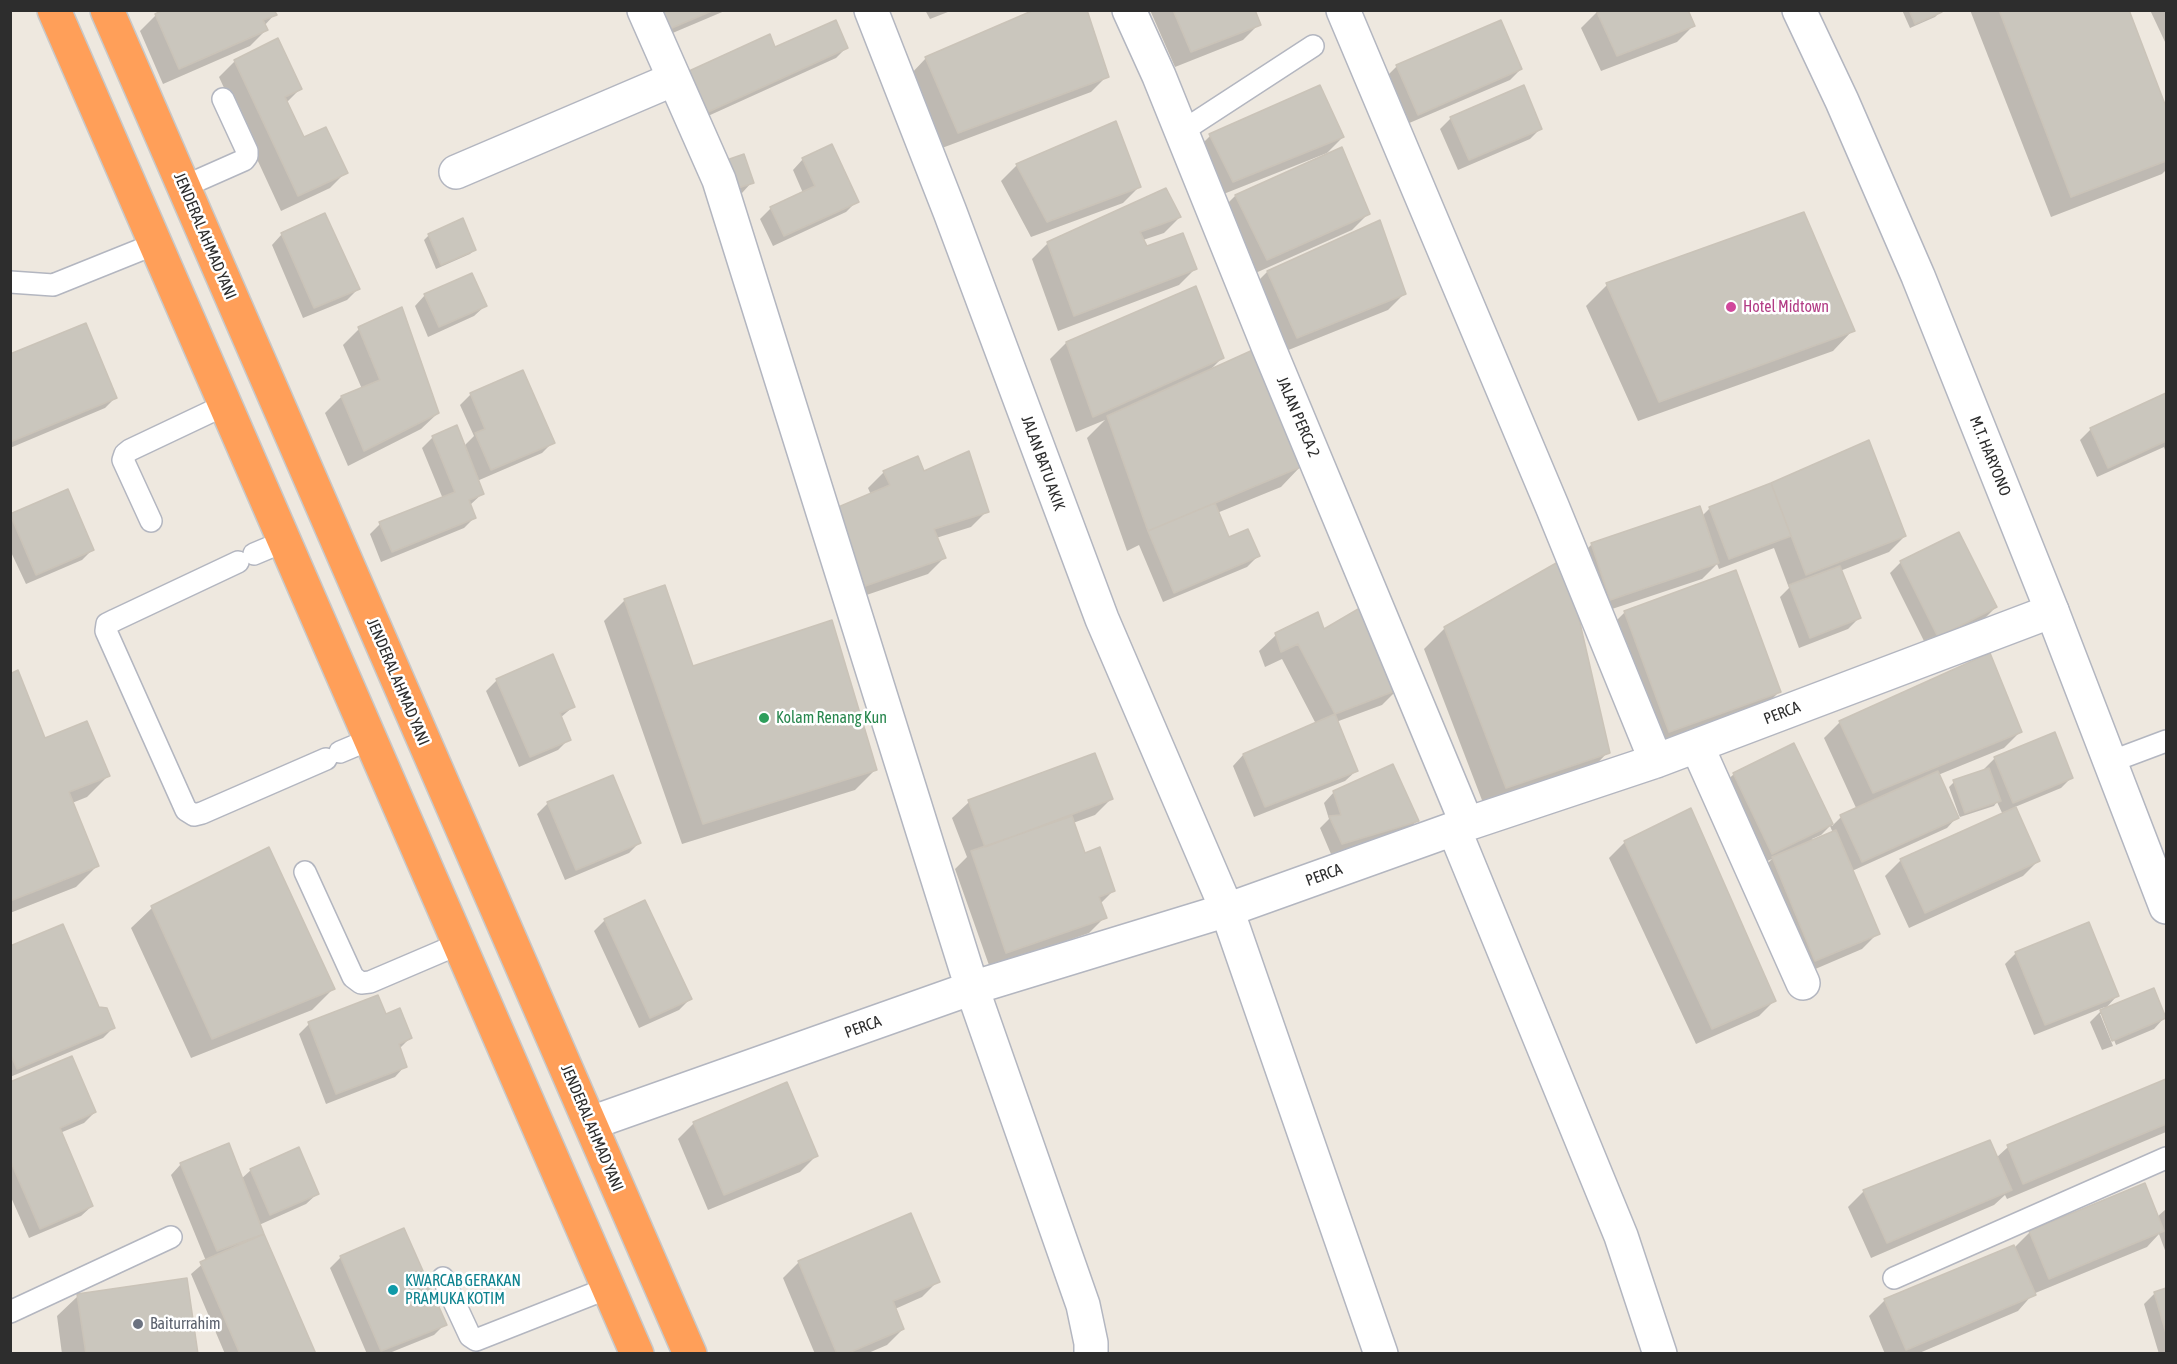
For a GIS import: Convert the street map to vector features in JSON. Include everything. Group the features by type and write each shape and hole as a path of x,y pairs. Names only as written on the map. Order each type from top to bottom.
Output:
{"highway":[{"path":"54,10 637,1353"},
{"name":"JENDERAL AHMAD YANI","path":"107,10 690,1353"},
{"path":"369,734 410,708"}],"street":[{"path":"644,10 719,180 972,988 1083,1305 1091,1353"},
{"name":"JALAN BATU AKIK","path":"872,10 1099,610 1227,910 1381,1353"},
{"name":"JALAN PERCA 2","path":"1129,10 1181,132 1461,827 1621,1236 1660,1353"},
{"path":"1343,10 1552,506 1656,762"},
{"name":"M.T. HARYONO","path":"1798,10 1880,185 2052,611 2166,907"},
{"path":"456,172 674,79"},
{"name":"PERCA","path":"591,1123 972,988 1227,910 1461,827 1656,762 2052,611"},
{"path":"1697,746 1803,983"}],"lane":[{"path":"1181,132 1313,46"},
{"path":"183,187 244,160 247,156 247,151 223,99"},
{"path":"10,282 53,285 155,244"},
{"path":"151,521 123,460 125,454 225,405"},
{"path":"285,542 107,624 106,631 110,641 186,810 194,815 333,756 369,734"},
{"path":"2110,762 2166,741"},
{"path":"305,872 353,977 361,983 370,982 459,944"},
{"path":"1894,1278 2166,1158"},
{"path":"10,1312 171,1237"},
{"path":"443,1278 470,1336 476,1340 608,1288"}],"building":[{"path":"163,10 274,10 277,15 263,20 268,30 179,69 155,14"},
{"path":"651,10 714,10 660,33"},
{"path":"1034,10 1087,10 1109,77 958,133 925,57"},
{"path":"1173,10 1255,10 1261,25 1191,52"},
{"path":"1596,10 1688,10 1695,26 1617,56"},
{"path":"1909,10 1941,10 1942,12 1915,24"},
{"path":"1999,10 2129,10 2166,107 2166,161 2071,197"},
{"path":"836,20 848,48 708,112 689,71 770,34 775,47"},
{"path":"1501,20 1522,69 1418,115 1396,65"},
{"path":"278,38 302,89 285,97 304,137 326,127 348,173 298,196 234,60"},
{"path":"1320,85 1344,137 1233,182 1209,134"},
{"path":"1524,85 1542,129 1469,160 1450,117"},
{"path":"1116,121 1141,187 1047,222 1016,164"},
{"path":"832,144 859,202 784,236 770,207 815,186 802,158"},
{"path":"1342,147 1370,214 1267,260 1235,195"},
{"path":"744,154 754,183 728,191 718,163"},
{"path":"1166,188 1181,217 1140,232 1147,246 1183,233 1197,269 1074,316 1047,242"},
{"name":"Hotel Midtown","path":"1804,212 1855,331 1659,402 1606,283"},
{"path":"325,213 360,289 314,308 281,233"},
{"path":"463,218 476,250 441,265 428,234"},
{"path":"1380,220 1406,294 1297,338 1267,271"},
{"path":"472,273 487,306 439,327 424,294"},
{"path":"1196,286 1224,358 1093,417 1066,342"},
{"path":"402,307 439,413 364,451 341,396 380,380 358,327"},
{"path":"86,323 117,398 10,442 10,354"},
{"path":"1255,349 1303,466 1148,531 1107,416"},
{"path":"523,370 555,443 491,470 475,433 485,429 470,393"},
{"path":"2166,393 2166,441 2108,468 2090,428"},
{"path":"457,425 484,494 469,500 476,518 392,552 379,522 455,492 432,436"},
{"path":"1869,440 1906,536 1806,575 1771,483"},
{"path":"969,451 989,512 934,529 946,558 865,586 836,508 890,485 883,471 918,456 924,471"},
{"path":"1771,483 1791,536 1729,559 1709,507"},
{"path":"68,489 94,550 36,575 10,514"},
{"path":"1215,503 1229,537 1248,529 1260,556 1174,593 1148,531"},
{"path":"1700,506 1719,563 1610,600 1591,543"},
{"path":"1959,532 1997,607 1938,637 1900,561"},
{"path":"1565,558 1610,753 1506,788 1444,627"},
{"path":"1840,566 1861,618 1810,638 1789,585"},
{"path":"1736,570 1781,692 1669,732 1624,611"},
{"name":"Kolam Renang Kun","path":"665,585 693,666 832,620 877,770 703,824 624,599"},
{"path":"1365,605 1400,689 1335,714 1298,644 1281,652 1275,633 1318,612 1324,629"},
{"path":"1990,653 2022,732 1873,793 1839,721"},
{"path":"553,654 575,707 560,713 571,740 530,757 496,679"},
{"path":"18,670 45,738 87,721 110,776 69,792 99,866 10,901 10,674"},
{"path":"1335,714 1358,771 1265,807 1243,754"},
{"path":"2055,732 2073,778 2013,803 1994,757"},
{"path":"1794,743 1833,824 1772,854 1733,773"},
{"path":"1095,753 1113,799 985,847 968,800"},
{"path":"1393,764 1419,821 1342,844 1329,816 1341,815 1333,791"},
{"path":"1989,768 2001,801 1965,813 1953,780"},
{"path":"1938,771 1959,818 1862,862 1840,815"},
{"path":"613,775 641,843 576,870 547,802"},
{"path":"2016,807 2040,861 1925,913 1900,859"},
{"path":"1691,808 1776,1001 1712,1029 1624,841"},
{"path":"1072,816 1085,853 1100,847 1115,891 1099,897 1107,918 1006,953 971,851"},
{"path":"1836,830 1880,934 1815,961 1772,857"},
{"path":"269,847 335,989 212,1039 151,906"},
{"path":"645,900 692,999 650,1018 604,919"},
{"path":"2089,922 2119,996 2045,1025 2015,952"},
{"path":"63,924 99,1007 107,1008 115,1028 17,1069 10,1053 10,946"},
{"path":"2154,988 2166,1018 2112,1041 2100,1010"},
{"path":"378,995 386,1014 400,1008 412,1038 399,1044 407,1067 336,1094 308,1022"},
{"path":"72,1056 96,1112 60,1128 93,1206 40,1229 10,1160 10,1082"},
{"path":"2166,1079 2166,1124 2023,1184 2007,1145"},
{"path":"787,1082 818,1156 724,1195 693,1122"},
{"path":"1990,1140 2012,1190 1887,1243 1863,1190"},
{"path":"229,1143 264,1234 217,1251 180,1163"},
{"path":"299,1147 319,1194 270,1215 250,1169"},
{"path":"2145,1183 2164,1231 2049,1279 2029,1231"},
{"path":"911,1213 940,1282 893,1301 904,1329 846,1354 837,1354 798,1261"},
{"name":"KWARCAB GERAKAN PRAMUKA KOTIM","path":"404,1228 447,1325 381,1351 340,1256"},
{"path":"264,1234 316,1354 240,1354 200,1262"},
{"path":"2014,1245 2036,1295 1906,1350 1884,1299"},
{"name":"Baiturrahim","path":"187,1278 198,1354 86,1354 77,1294"},
{"path":"2166,1288 2166,1333 2154,1292"}],"place":[{"name":"Hotel Midtown","path":"1731,307"},
{"name":"Kolam Renang Kun","path":"764,718"},
{"name":"KWARCAB GERAKAN PRAMUKA KOTIM","path":"393,1290"},
{"name":"Baiturrahim","path":"138,1324"}]}
